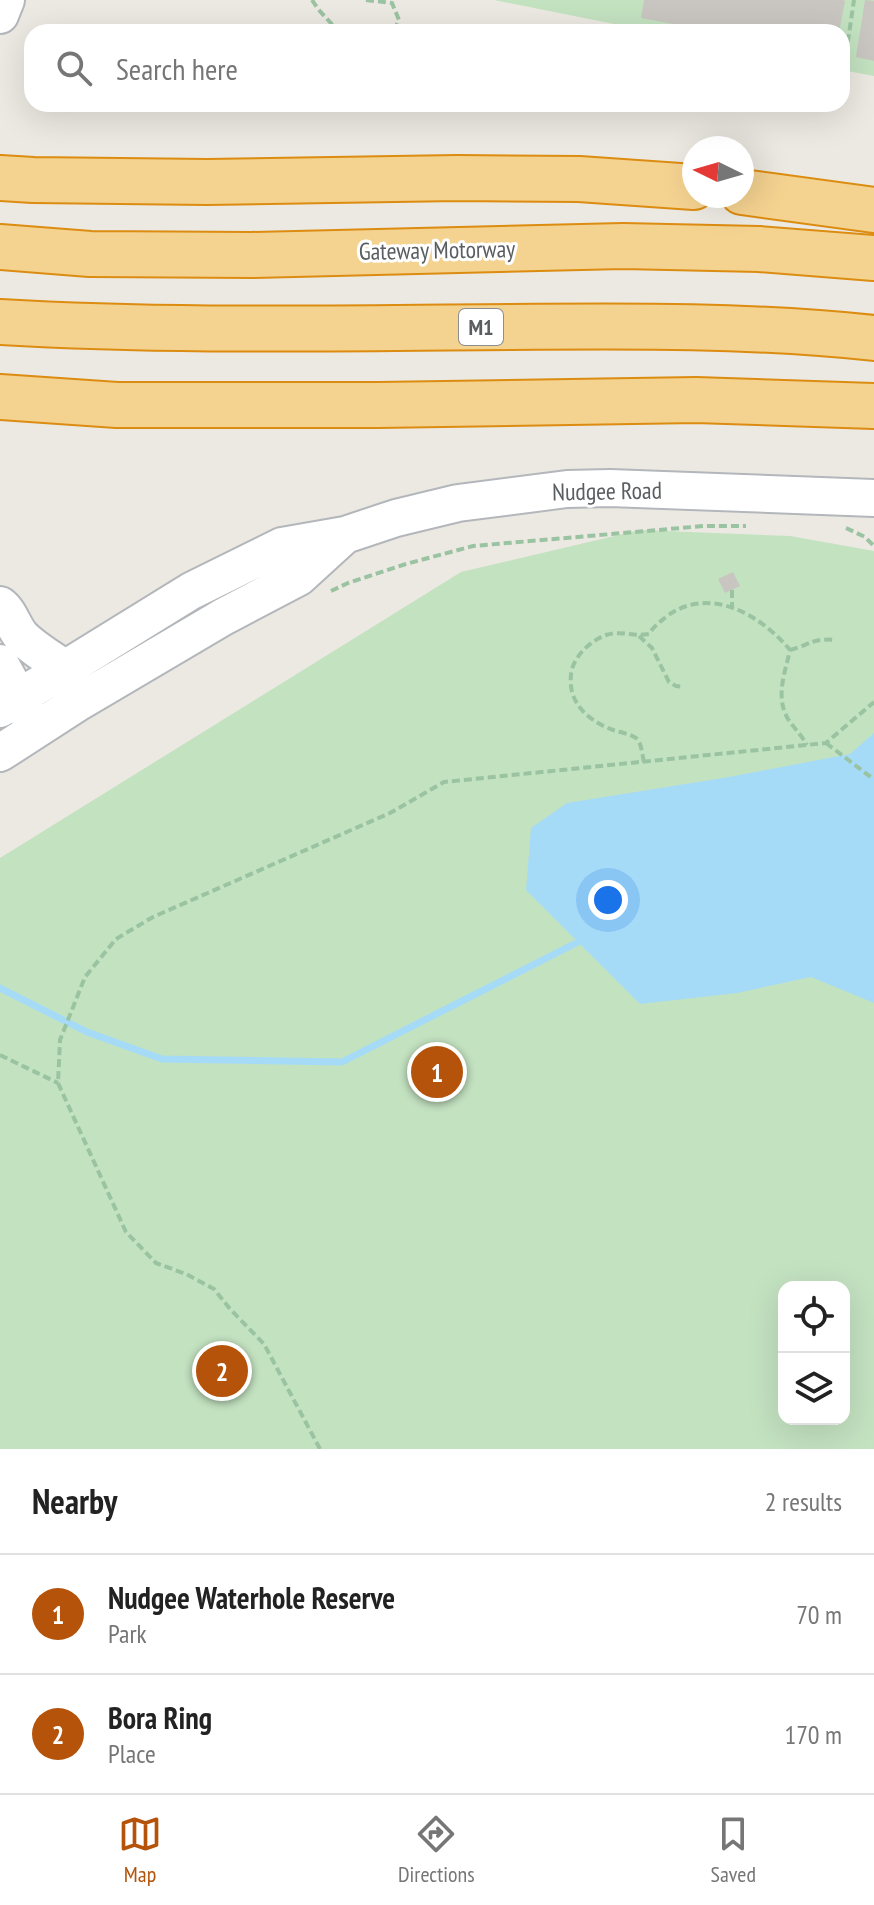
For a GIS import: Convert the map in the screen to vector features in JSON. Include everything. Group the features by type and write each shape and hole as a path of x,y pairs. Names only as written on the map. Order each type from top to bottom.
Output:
{"highway":[{"path":"0,178 207,182 579,179 682,186"},
{"path":"754,194 874,210"},
{"name":"Gateway Motorway","path":"0,247 90,254 251,255 623,246 759,249 874,258"},
{"name":"M1","path":"0,322 88,327 254,329 656,326 874,338"},
{"path":"0,397 117,405 696,400 874,406"}],"main road":[{"path":"0,15 6,0"},
{"name":"Nudgee Road","path":"11,727 66,669 163,607 282,546 345,535 396,518 458,503 567,489 624,488 874,498"},
{"name":"Nudgee Road","path":"11,727 79,702 210,624 299,577 345,535"},
{"path":"0,605 5,607 13,625 29,644 66,669"},
{"path":"0,663 11,727"}],"path":[{"path":"312,0 332,24"},
{"path":"366,0 392,3 399,20 397,24"},
{"path":"850,27 854,0"},
{"path":"321,596 348,583 473,546 704,526 751,526"},
{"path":"839,527 865,537 874,546"},
{"path":"732,590 732,607"},
{"path":"644,762 636,738 598,724 586,716 575,702 570,678 574,663 594,640 617,633 649,634 654,626 677,609 714,603 732,607 762,622 790,650"},
{"path":"639,636 652,648 669,682 684,687"},
{"path":"790,650 818,638 836,640"},
{"path":"790,650 781,697 788,718 807,745"},
{"path":"320,1449 264,1344 214,1289 156,1263 126,1232 58,1083 60,1040 85,977 116,939 153,917 390,813 444,782 826,743 874,702"},
{"path":"826,743 872,778"},
{"path":"0,1055 58,1083"}],"green space":[{"path":"494,0 874,0 874,76 850,72 850,24 614,24"},
{"path":"640,530 790,536 874,551 874,1449 0,1449 0,858 461,572"}],"water":[{"path":"874,733 874,1003 811,977 737,993 640,1004 526,890 531,828 567,803 850,754"}],"building":[{"path":"644,0 845,1 841,24 674,24 641,18"},
{"path":"865,0 874,1 874,61 856,57"},
{"path":"733,572 740,586 725,593 718,579"}],"waterway":[{"path":"0,988 87,1032 162,1059 342,1062 578,942"}],"place":[{"name":"Nudgee Waterhole Reserve","path":"437,1072"},
{"name":"Bora Ring","path":"222,1371"}]}
